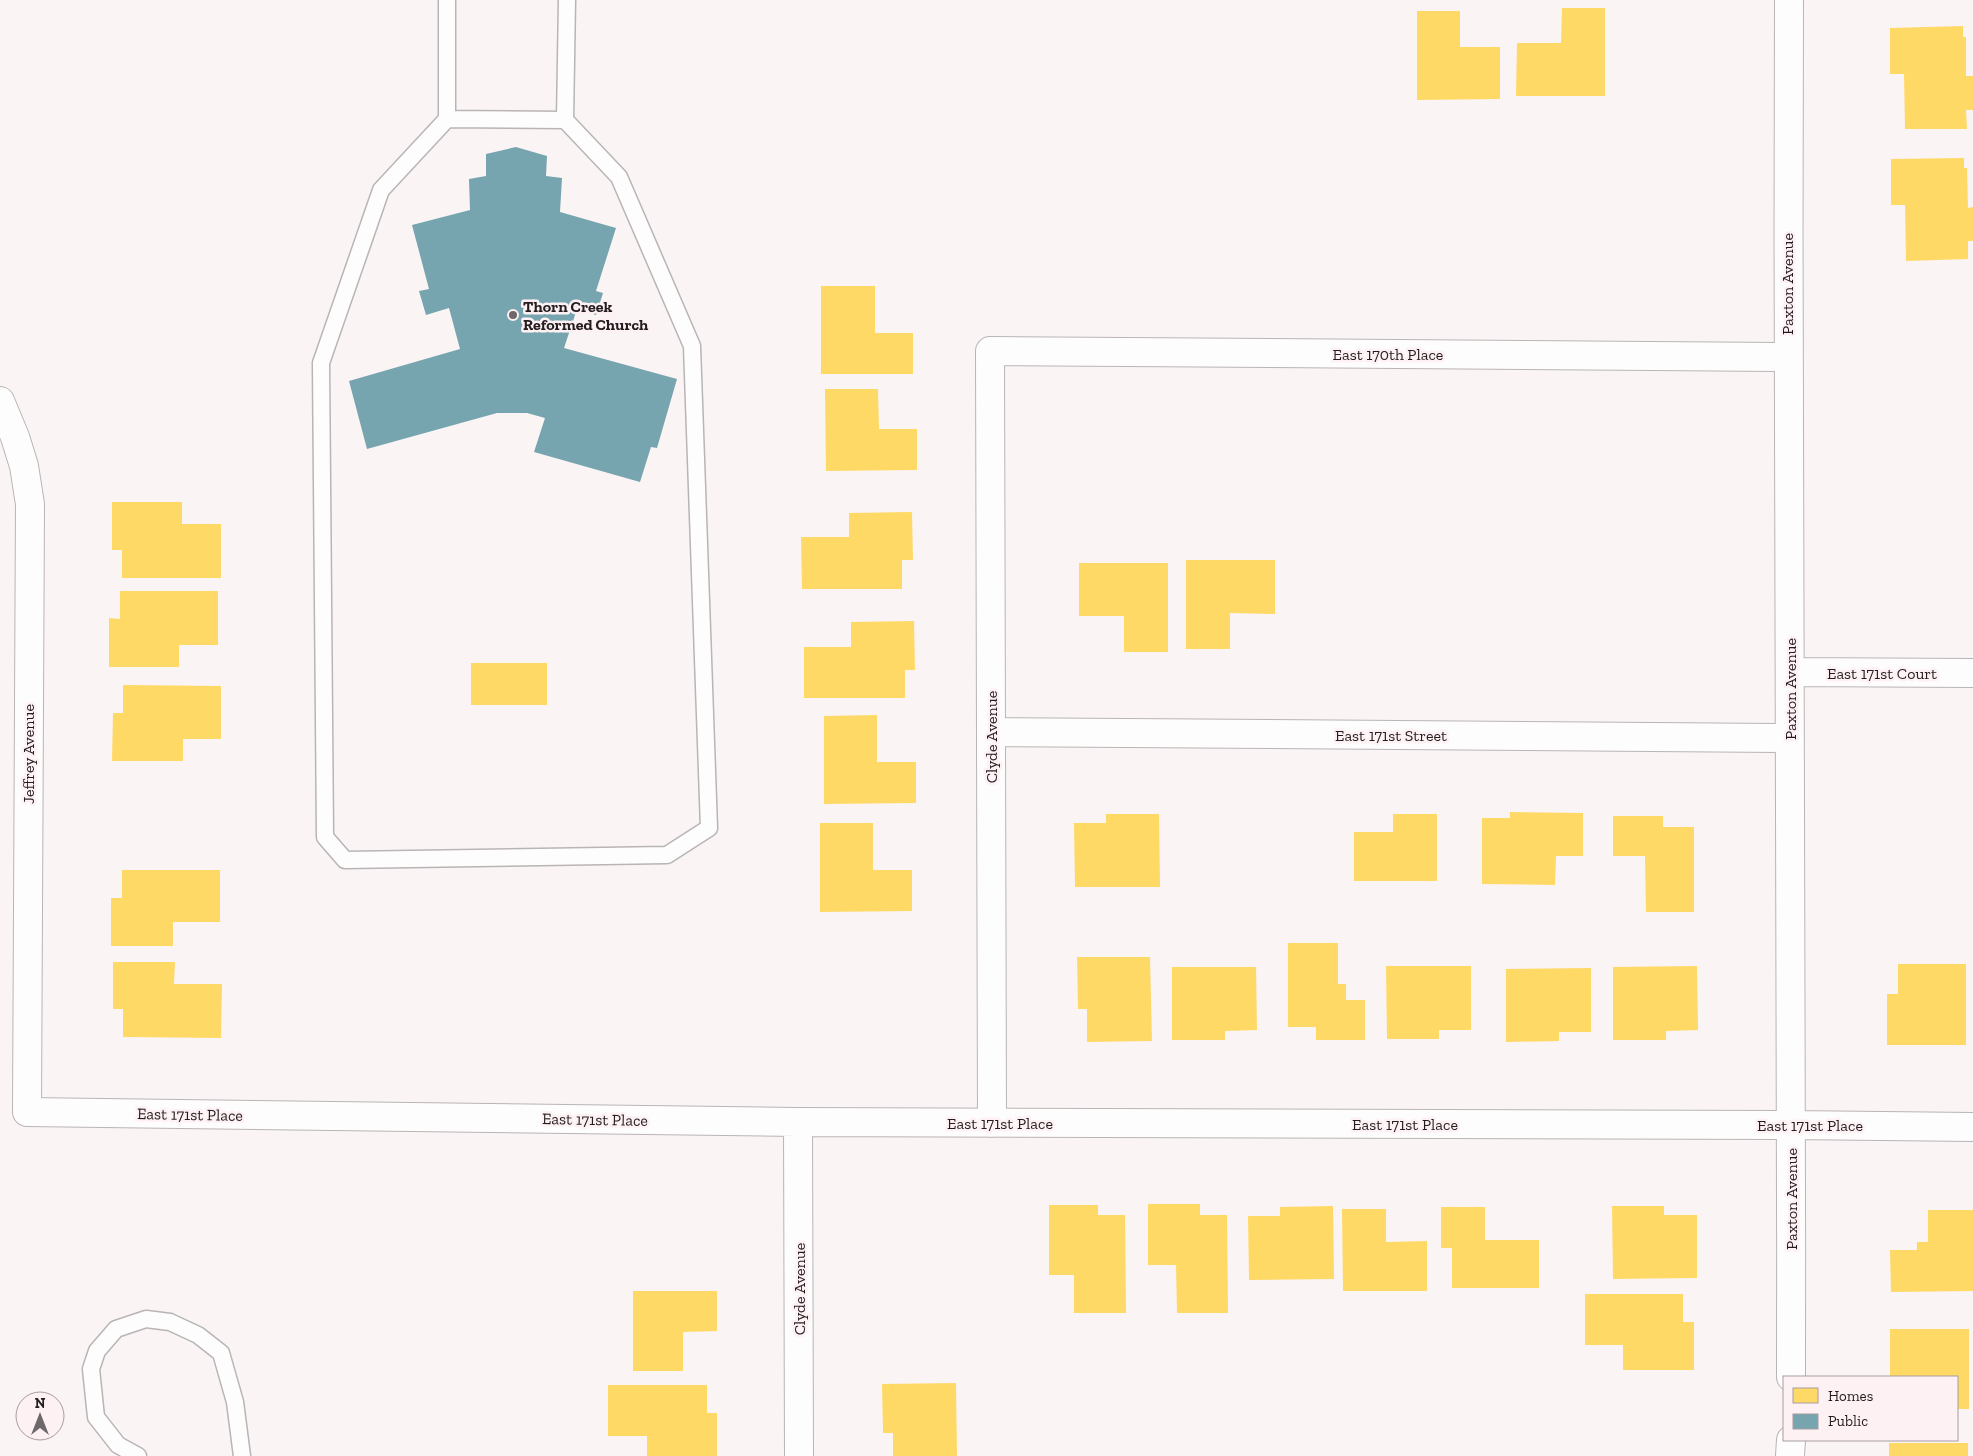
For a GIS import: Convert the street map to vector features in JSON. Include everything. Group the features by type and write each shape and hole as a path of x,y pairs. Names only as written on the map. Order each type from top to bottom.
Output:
{"street":[{"name":"Paxton Avenue","path":"1788,0 1787,357 1790,672 1791,1376"},
{"name":"East 170th Place","path":"990,351 1787,357"},
{"name":"Clyde Avenue","path":"990,351 992,1123"},
{"name":"Jeffrey Avenue","path":"0,401 7,437 24,466 30,504 27,1112"},
{"name":"East 171st Court","path":"1790,672 1973,673"},
{"name":"East 171st Street","path":"991,732 1790,738"},
{"name":"East 171st Place","path":"27,1112 798,1122 1973,1127"},
{"name":"Clyde Avenue","path":"798,1122 799,1456"},
{"path":"1790,1441 1790,1456"}],"lane":[{"path":"447,0 447,119 381,190 321,363 324,837 345,860 667,855 708,828 692,346 619,177 565,120 567,0"},
{"path":"447,119 565,120"},
{"path":"138,1456 118,1446 96,1417 91,1369 97,1352 116,1329 146,1319 170,1322 198,1335 222,1353 235,1402 242,1456"}],"building: Homes":[{"path":"1562,8 1605,8 1605,96 1516,96 1517,43 1561,43"},
{"path":"1417,11 1460,11 1460,47 1500,47 1500,99 1417,100"},
{"path":"1963,26 1963,37 1966,37 1966,76 1973,76 1973,110 1966,110 1967,129 1905,129 1904,74 1890,74 1890,28"},
{"path":"1964,158 1964,168 1967,168 1968,208 1973,207 1973,241 1968,241 1968,259 1906,261 1905,205 1891,205 1891,159"},
{"path":"821,286 875,286 875,333 913,333 913,374 821,374"},
{"path":"825,389 878,389 879,429 917,429 917,470 826,471"},
{"path":"112,502 182,502 182,524 221,524 221,578 122,578 122,550 112,550"},
{"path":"912,512 913,560 902,560 902,589 802,589 801,537 849,537 849,513"},
{"path":"1186,560 1275,560 1275,614 1230,613 1230,649 1186,649"},
{"path":"1079,563 1168,563 1168,652 1124,652 1124,616 1079,616"},
{"path":"120,591 218,591 218,645 179,645 179,667 109,667 109,618 120,619"},
{"path":"914,621 915,670 905,670 905,698 804,698 804,647 851,647 851,622"},
{"path":"471,663 547,663 547,705 471,705"},
{"path":"123,685 221,686 221,739 183,739 183,761 112,761 113,713 123,713"},
{"path":"877,715 877,762 916,762 916,803 824,804 824,716"},
{"path":"1510,812 1583,813 1583,856 1556,856 1555,885 1482,884 1482,818 1510,818"},
{"path":"1106,814 1159,814 1160,887 1075,887 1074,823 1106,823"},
{"path":"1393,814 1437,814 1437,881 1354,881 1354,832 1393,832"},
{"path":"1613,816 1663,816 1663,827 1694,827 1694,912 1646,912 1645,856 1613,856"},
{"path":"820,823 873,823 873,870 912,870 912,911 820,912"},
{"path":"122,870 220,870 220,922 173,922 173,946 111,946 111,898 122,898"},
{"path":"1288,943 1338,943 1338,984 1346,984 1346,1000 1365,1000 1365,1040 1316,1040 1316,1027 1288,1027"},
{"path":"1077,957 1150,957 1152,1041 1087,1042 1087,1009 1078,1009"},
{"path":"113,962 175,962 174,984 222,984 221,1038 123,1037 123,1009 113,1009"},
{"path":"1898,964 1966,964 1966,1045 1887,1045 1887,994 1898,994"},
{"path":"1386,966 1471,966 1471,1030 1439,1030 1439,1039 1387,1039"},
{"path":"1697,966 1698,1030 1666,1031 1666,1040 1613,1040 1613,967"},
{"path":"1172,967 1256,967 1257,1030 1225,1031 1225,1040 1172,1040"},
{"path":"1591,968 1591,1032 1559,1032 1559,1041 1506,1042 1506,969"},
{"path":"1148,1204 1200,1204 1200,1215 1227,1215 1228,1313 1177,1313 1176,1265 1148,1265"},
{"path":"1049,1205 1098,1205 1098,1215 1125,1215 1126,1313 1074,1313 1074,1275 1049,1275"},
{"path":"1333,1206 1334,1279 1249,1280 1248,1216 1280,1216 1280,1207"},
{"path":"1612,1206 1664,1206 1664,1215 1697,1215 1697,1278 1613,1279"},
{"path":"1441,1207 1485,1207 1485,1240 1539,1240 1539,1288 1452,1288 1452,1248 1441,1248"},
{"path":"1342,1209 1386,1209 1386,1242 1427,1241 1427,1291 1343,1291"},
{"path":"1928,1210 1973,1210 1973,1291 1891,1292 1890,1250 1917,1250 1917,1242 1928,1242"},
{"path":"633,1291 717,1291 717,1331 683,1332 683,1371 633,1371"},
{"path":"1585,1294 1683,1294 1683,1322 1694,1322 1694,1370 1623,1370 1623,1345 1585,1345"},
{"path":"1890,1329 1969,1329 1969,1409 1958,1409 1958,1376 1890,1376"},
{"path":"956,1383 957,1456 893,1456 893,1433 883,1433 882,1384"},
{"path":"608,1385 707,1385 707,1413 717,1413 717,1456 647,1456 647,1436 608,1436"},
{"path":"1889,1443 1968,1443 1968,1456 1889,1456"}],"building: Public":[{"name":"Thorn Creek Reformed Church","path":"516,147 547,156 546,176 562,178 560,212 616,228 596,291 603,293 596,315 577,309 564,348 677,379 657,448 651,447 640,482 534,452 545,418 527,413 497,413 367,449 349,381 460,349 449,308 426,315 419,291 429,289 412,225 470,210 469,179 486,176 486,154"}],"place":[{"name":"Thorn Creek Reformed Church","path":"513,315"}]}
